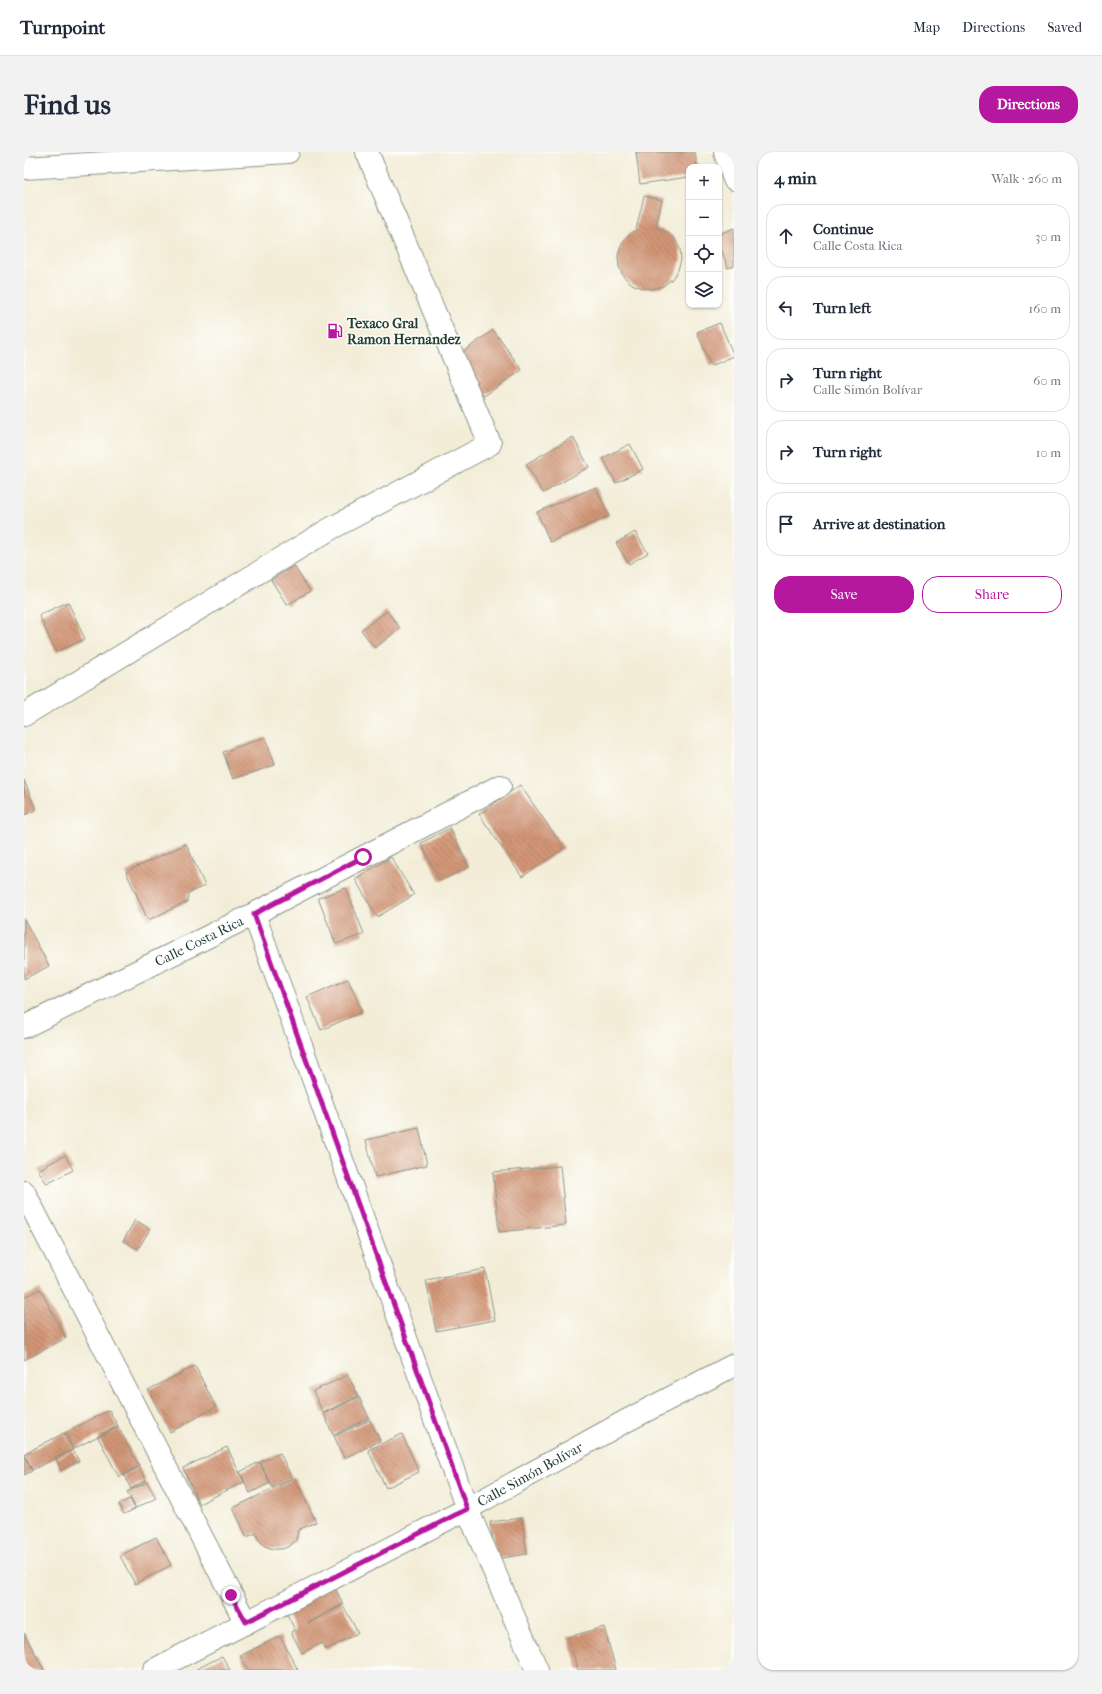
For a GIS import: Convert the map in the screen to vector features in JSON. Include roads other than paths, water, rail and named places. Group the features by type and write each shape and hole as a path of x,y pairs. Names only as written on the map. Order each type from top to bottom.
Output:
{"street":[{"path":"24,168 288,152"},
{"path":"24,715 330,529 490,444 367,152"},
{"path":"725,152 734,179"},
{"name":"Calle Costa Rica","path":"24,1027 254,914 500,786"},
{"path":"254,914 467,1509 537,1670"},
{"path":"24,1192 246,1622"},
{"name":"Calle Simón Bolívar","path":"154,1670 467,1509 624,1422 734,1365"}],"place":[{"name":"Texaco Gral Ramon Hernandez","path":"335,331"}]}
